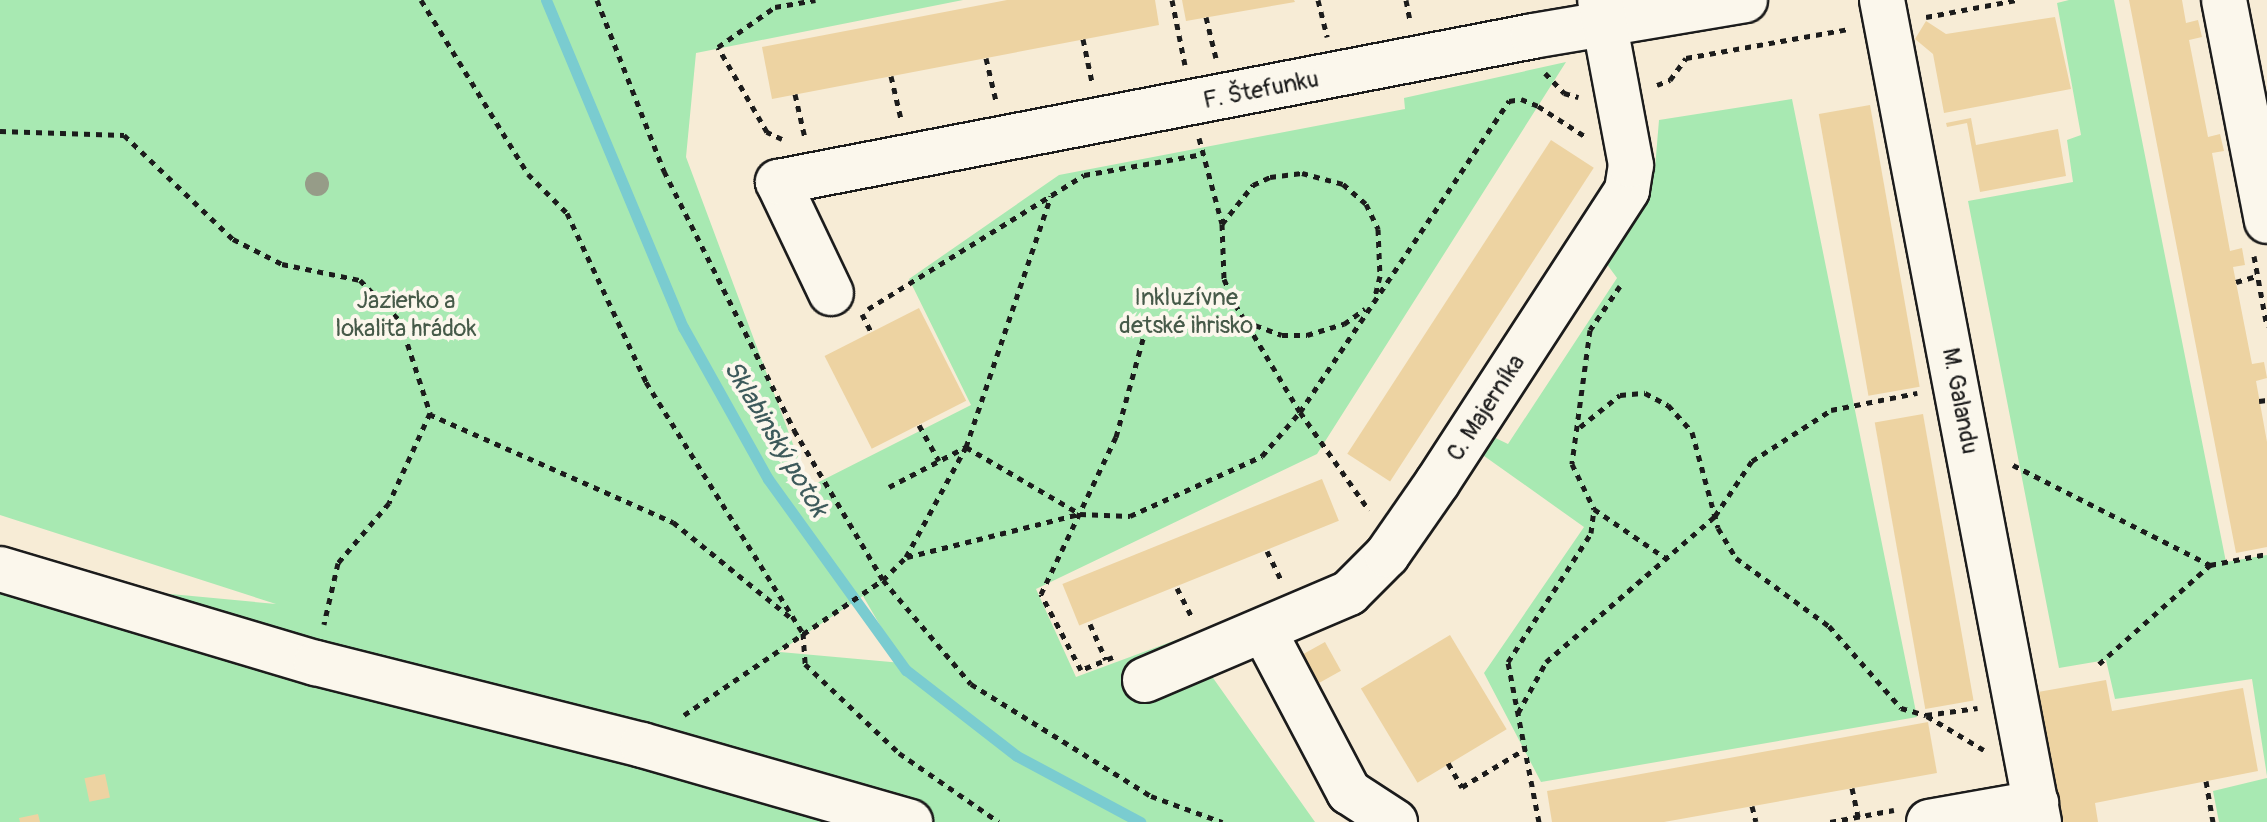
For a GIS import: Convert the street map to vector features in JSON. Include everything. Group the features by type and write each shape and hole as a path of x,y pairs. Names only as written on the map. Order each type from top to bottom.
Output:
{"street":[{"name":"F. Štefunku","path":"831,293 778,182 1185,75 1533,36 1602,12 1745,0"},
{"path":"2224,0 2267,221"},
{"name":"C. Majerníka","path":"1133,667 1265,633 1349,593 1387,555 1627,190 1631,165 1615,98 1602,12"},
{"name":"M. Galandu","path":"1885,13 2038,812 1916,815"},
{"path":"0,569 316,663 642,745 910,822"},
{"path":"1265,633 1349,792 1395,822"}],"path":[{"path":"421,0 528,174 567,213 646,382 803,633 805,664 847,710 899,753 999,822"},
{"path":"597,0 664,171 794,430 883,580 971,684 1151,796 1222,822"},
{"path":"815,0 775,7 718,47 767,132 778,139 819,136"},
{"path":"1172,0 1185,75 1222,224 1224,279 1243,321 1300,412 1372,515"},
{"path":"1318,0 1327,38"},
{"path":"1406,0 1410,22"},
{"path":"1533,36 1537,64 1564,93 1595,102 1670,80 1686,58 1885,13 2017,0"},
{"path":"1206,17 1216,59"},
{"path":"1396,25 1424,19"},
{"path":"1314,41 1341,35"},
{"path":"1083,39 1092,83"},
{"path":"1206,61 1230,57"},
{"path":"986,58 996,102"},
{"path":"891,76 901,120"},
{"path":"1079,86 1108,80"},
{"path":"795,94 805,139"},
{"path":"982,105 1010,99"},
{"path":"906,557 1080,514 1130,516 1262,456 1300,412 1509,101 1521,99 1538,106 1596,143"},
{"path":"887,123 915,117"},
{"path":"0,131 124,135 233,239 282,264 360,280 400,321 429,414 389,503 338,563 316,663"},
{"path":"871,332 861,312 1084,175 1203,154"},
{"path":"1222,224 1253,185 1270,177 1302,173 1343,184 1366,204 1378,229 1380,276 1372,303 1344,324 1307,335 1282,335 1243,321"},
{"path":"642,745 883,580 906,557 966,447 1051,196"},
{"path":"2236,282 2257,276"},
{"path":"1620,286 1590,330 1580,427 1572,464 1594,509 1667,559"},
{"path":"1133,667 1106,660 1081,670 1041,594 1116,437 1149,317"},
{"path":"1518,713 1546,662 1715,516 1752,461 1831,410 1923,392"},
{"path":"1580,427 1620,395 1645,393 1668,405 1692,432 1715,516 1736,558 1829,626 1901,708 1926,715 1992,755"},
{"path":"2259,401 2267,400"},
{"path":"429,414 673,522 796,623"},
{"path":"919,425 939,461"},
{"path":"889,487 966,447"},
{"path":"966,447 1080,514"},
{"path":"2013,465 2210,565"},
{"path":"1539,822 1508,662 1591,533 1594,509"},
{"path":"1267,551 1286,590"},
{"path":"2099,664 2210,565 2267,554"},
{"path":"1177,588 1196,625"},
{"path":"1090,624 1106,660"},
{"path":"1926,715 1995,706"},
{"path":"1448,763 1462,787 1525,749"},
{"path":"2206,781 2213,822"},
{"path":"1852,788 1858,817"},
{"path":"1752,806 1756,822"},
{"path":"1830,822 1858,817 1916,815"}],"green space":[{"path":"0,0 963,0 696,53 686,157 809,487 971,405 909,279 1059,175 1405,109 1404,98 1566,62 1317,454 1036,589 1076,677 1184,637 1315,822 0,822 0,578 276,604 0,515","holes":["863,596 902,663 780,652 780,651"]},
{"path":"2114,0 2226,562 2267,555 2267,776 2252,679 2115,699 2106,660 2059,668 1968,201 2073,182 2067,140 2081,135 2057,3"},
{"path":"1792,99 1917,717 1541,782 1484,673 1584,527 1470,446 1481,431 1508,444 1617,278 1598,252 1655,168 1659,120"},
{"path":"2267,778 2267,822 2219,822 2213,791"}],"building":[{"path":"1007,0 1155,0 1159,25 772,99 762,47"},
{"path":"1182,0 1294,0 1295,2 1186,21"},
{"path":"2129,0 2182,0 2186,23 2198,20 2202,37 2189,40 2208,137 2220,134 2224,151 2212,153 2230,251 2242,248 2245,265 2233,267 2252,364 2264,362 2267,378 2256,381 2267,442 2267,547 2236,553"},
{"path":"2055,17 2071,89 1944,113 1933,54 1915,39 1926,21 1946,34"},
{"path":"1870,105 1920,387 1868,396 1819,114"},
{"path":"1971,118 1976,145 2058,129 2066,176 1980,192 1967,123 1947,127 1946,123"},
{"path":"1551,140 1594,168 1390,481 1347,454"},
{"path":"919,308 966,401 872,449 825,356"},
{"path":"1923,414 1974,701 1925,709 1875,423"},
{"path":"1322,479 1339,521 1079,626 1062,584"},
{"path":"1450,635 1507,729 1418,783 1361,689"},
{"path":"1325,642 1341,671 1308,689 1292,660"},
{"path":"2106,680 2112,711 2243,688 2258,771 2095,803 2098,822 2062,822 2038,692"},
{"path":"1928,722 1937,773 1664,822 1552,822 1547,791"},
{"path":"105,774 110,797 89,802 84,778"},
{"path":"38,814 40,822 20,822 19,818"}],"waterway":[{"name":"Sklabinský potok","path":"546,0 683,327 768,479 906,670 1017,756 1140,822"}],"park label":[{"name":"Inkluzívne detské ihrisko","path":"1186,312"},
{"name":"Jazierko a lokalita hrádok","path":"406,315"}]}
